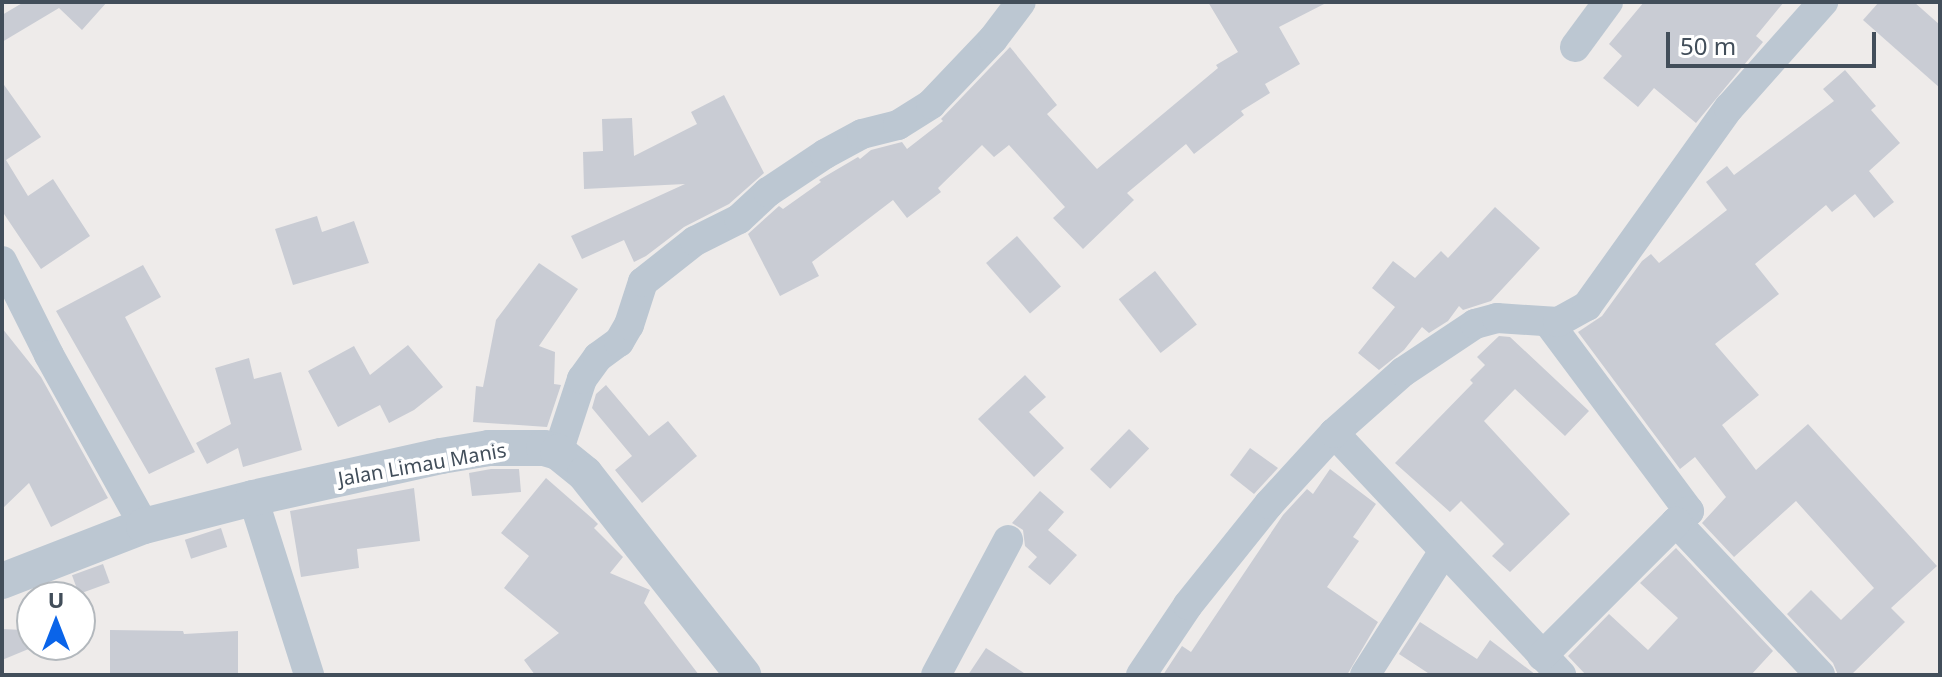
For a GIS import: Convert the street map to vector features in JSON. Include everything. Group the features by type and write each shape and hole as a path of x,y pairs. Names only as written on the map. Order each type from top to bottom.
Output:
{"street":[{"path":"743,675 585,474 558,452 582,379 598,357 619,342 629,325 643,282 695,241 739,219 768,192 825,154 862,134 898,125 931,104 993,39 1021,2"},
{"path":"1575,47 1608,2"},
{"path":"1141,675 1226,555 1334,433 1403,372 1475,324 1519,318 1548,322 1569,320 1587,306 1729,108 1823,2"},
{"path":"2,261 49,355 144,526"},
{"path":"1334,433 1551,668 1676,522 1689,511 1548,322"},
{"name":"Jalan Limau Manis","path":"2,581 144,526 253,498 489,448 531,447 558,452"},
{"path":"253,498 309,675"},
{"path":"1676,522 1820,675"},
{"path":"936,675 1008,540"},
{"path":"1365,675 1444,551"}],"building":[{"path":"24,2 107,2 82,30 59,8 2,42 2,15"},
{"path":"1208,2 1328,2 1279,27 1300,64 1265,84 1270,93 1241,111 1244,115 1194,154 1186,144 1127,193 1134,200 1083,249 1053,218 1065,207 1009,145 994,157 982,145 938,188 941,192 907,218 893,200 812,262 819,276 780,296 748,234 779,206 783,209 821,182 819,180 871,150 902,142 907,149 943,121 941,119 1010,47 1057,105 1047,114 1097,169 1218,68 1216,65 1238,52"},
{"path":"1644,2 1784,2 1756,36 1763,42 1696,123 1654,88 1638,107 1603,78 1622,56 1609,44"},
{"path":"1879,2 1914,2 1940,25 1940,88 1863,20"},
{"path":"1845,70 1876,106 1871,110 1900,143 1869,171 1894,202 1874,218 1855,194 1832,212 1826,205 1755,264 1779,294 1715,344 1759,395 1722,425 1756,470 1808,424 1937,566 1891,608 1905,622 1851,675 1838,675 1833,663 1787,614 1811,590 1841,620 1874,588 1796,501 1734,557 1702,523 1726,497 1695,457 1680,469 1578,332 1602,316 1642,261 1651,254 1659,263 1727,210 1706,182 1727,166 1734,175 1834,101 1823,89"},
{"path":"2,82 41,137 6,160 28,196 53,179 90,236 41,269 2,211"},
{"path":"724,95 764,173 729,204 684,227 634,262 624,240 582,259 571,236 685,184 584,189 583,152 603,151 602,119 632,118 634,156 697,124 691,112"},
{"path":"1495,207 1540,248 1491,301 1463,310 1459,306 1448,321 1429,333 1422,327 1404,350 1379,370 1358,353 1395,307 1372,288 1393,261 1415,278 1441,251 1448,258"},
{"path":"317,216 322,232 354,221 369,263 293,285 275,229"},
{"path":"1017,236 1061,287 1030,313 986,263"},
{"path":"539,263 578,289 539,346 555,352 554,384 561,385 547,427 473,422 476,386 483,387 496,320"},
{"path":"143,265 161,297 125,317 195,452 149,474 56,311"},
{"path":"1155,271 1197,325 1161,353 1119,299"},
{"path":"2,328 41,377 108,498 51,527 29,483 2,509"},
{"path":"1499,336 1510,337 1589,411 1565,436 1515,389 1484,421 1570,514 1510,572 1492,556 1504,544 1461,501 1450,512 1395,463 1473,383 1470,380 1485,365 1477,357"},
{"path":"408,345 443,387 414,410 389,423 380,405 338,427 308,371 354,346 370,375"},
{"path":"249,358 254,379 281,372 302,450 243,467 238,448 207,464 196,443 231,424 215,368"},
{"path":"1025,375 1046,397 1029,412 1064,448 1034,477 978,419"},
{"path":"606,385 649,436 668,421 697,456 642,503 615,470 632,456 592,408 596,394"},
{"path":"1129,429 1149,448 1110,489 1090,469"},
{"path":"1250,448 1278,468 1254,494 1230,475"},
{"path":"519,469 521,492 472,496 469,473"},
{"path":"1330,469 1376,504 1353,537 1359,541 1327,587 1378,622 1347,675 1163,675 1182,646 1191,652 1283,515 1307,489 1313,494"},
{"path":"546,478 598,524 594,528 623,557 610,573 650,590 644,603 699,675 535,675 524,660 559,633 504,588 529,556 501,533"},
{"path":"414,488 420,541 357,549 359,568 301,577 290,511"},
{"path":"1040,491 1064,512 1048,530 1077,555 1050,585 1028,567 1037,557 1025,546 1023,530 1012,523"},
{"path":"221,528 227,547 191,559 185,540"},
{"path":"1676,548 1773,651 1751,675 1586,675 1568,656 1609,614 1648,650 1678,618 1640,583"},
{"path":"103,564 110,583 96,588 96,581 74,581 72,575"},
{"path":"1420,622 1477,659 1490,640 1536,675 1431,675 1399,654"},
{"path":"2,629 16,630 16,654 2,660"},
{"path":"110,630 183,631 184,634 238,631 238,674 110,673"},
{"path":"986,648 1027,675 968,675"}]}
